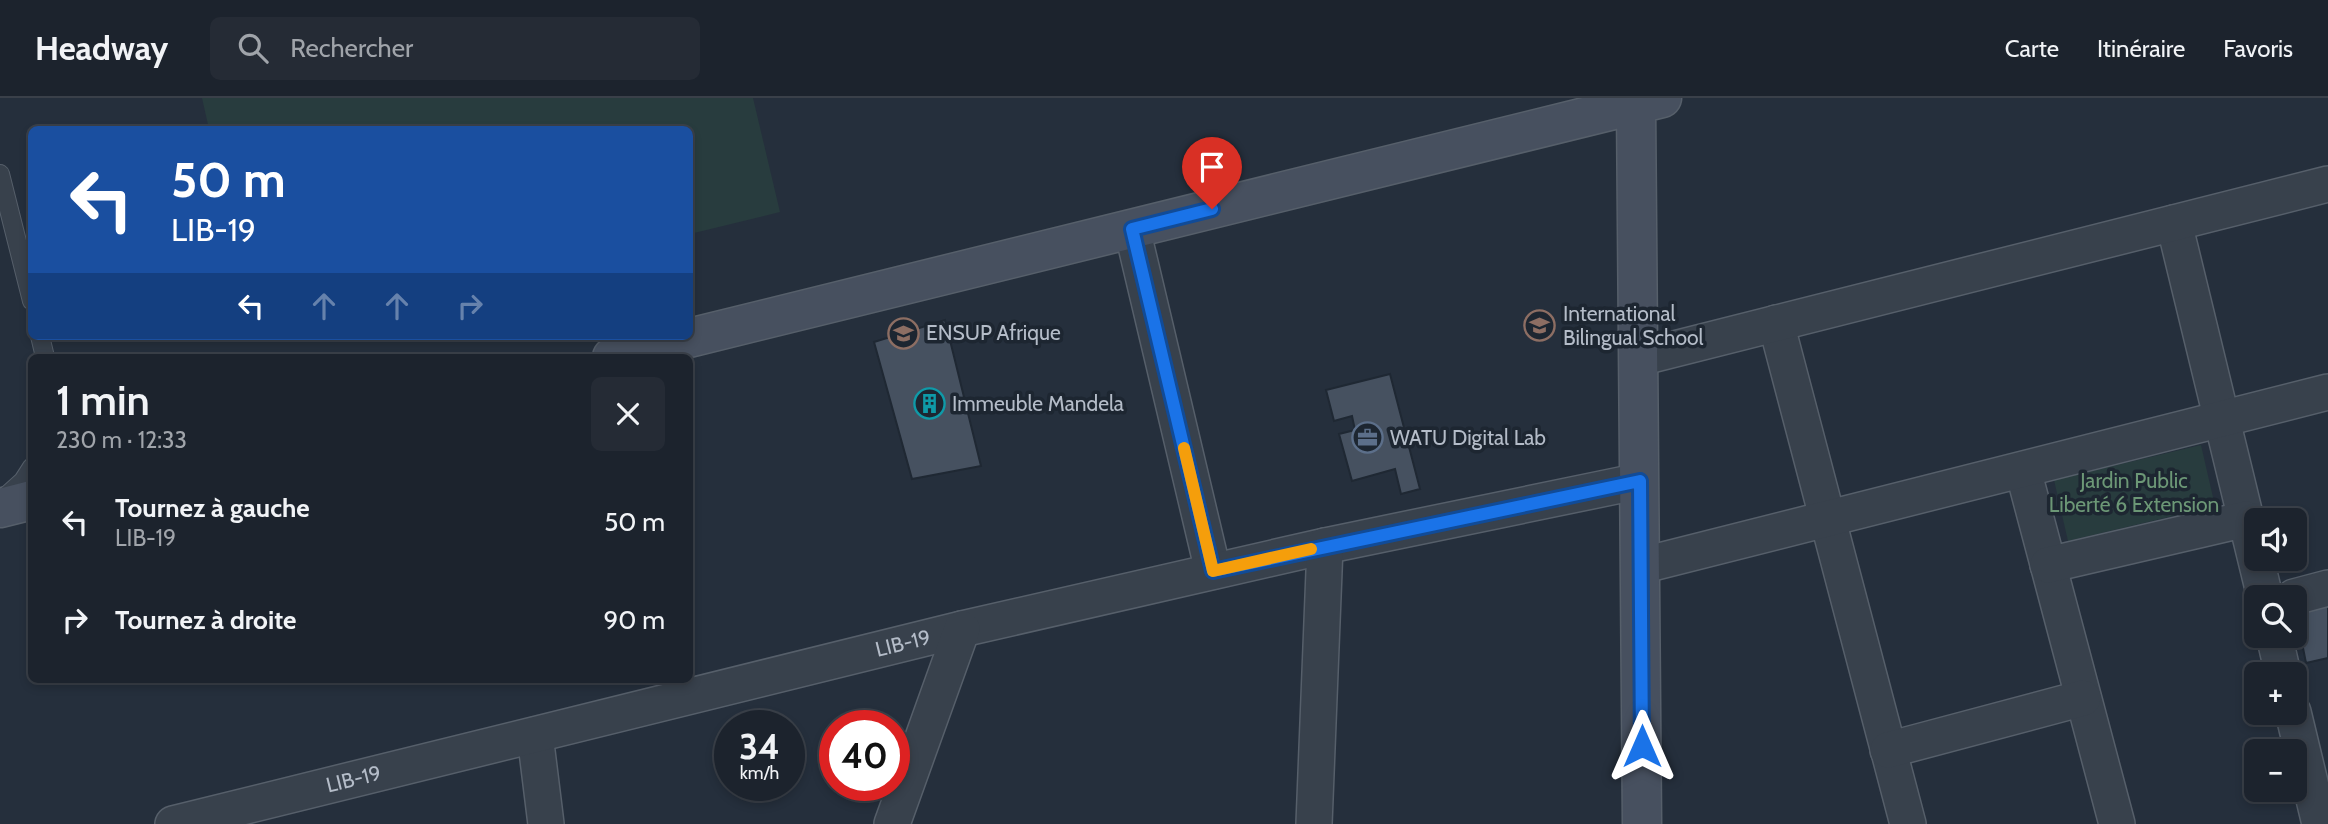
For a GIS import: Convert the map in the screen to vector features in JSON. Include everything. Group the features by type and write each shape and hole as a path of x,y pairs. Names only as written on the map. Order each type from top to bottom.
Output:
{"street":[{"path":"693,337 1649,101 1639,358 1642,824"},
{"path":"1639,358 2328,184"},
{"path":"2174,223 2244,511"},
{"path":"1132,229 1213,571"},
{"path":"1776,323 1908,824"},
{"path":"624,354 681,340"},
{"path":"1640,566 2328,393"},
{"path":"2023,470 2117,824"},
{"name":"LIB-19","path":"173,824 252,814 535,735 962,629 1325,546 1640,481"},
{"path":"0,508 28,501"},
{"path":"2048,565 2244,519"},
{"path":"1314,824 1325,546"},
{"path":"2307,594 2328,588"},
{"path":"892,824 962,629"},
{"path":"1888,750 2083,698"},
{"path":"2296,725 2320,824"},
{"path":"535,735 546,824"}],"lane":[{"path":"0,174 28,286"},
{"path":"0,501 28,473"}],"green space":[{"path":"202,98 753,98 780,212 693,233 693,126 208,126"},
{"name":"Jardin Public Liberté 6 Extension","path":"2201,445 2215,506 2068,541 2054,480"}],"building":[{"name":"Immeuble Mandela","path":"945,320 981,466 912,479 874,342"},
{"path":"1390,374 1420,489 1401,494 1395,469 1352,481 1339,434 1355,430 1352,416 1334,421 1326,390"},
{"path":"2328,606 2328,658 2307,663 2303,648 2307,648 2307,611"}],"slow traffic":[{"path":"1184,448 1213,571 1311,549"}],"place":[{"name":"International Bilingual School","path":"1540,326"},
{"name":"ENSUP Afrique","path":"903,333"},
{"name":"Immeuble Mandela","path":"929,404"},
{"name":"WATU Digital Lab","path":"1367,438"}],"route":[{"path":"1212,209 1132,229 1213,571 1640,481 1642,746"}]}
